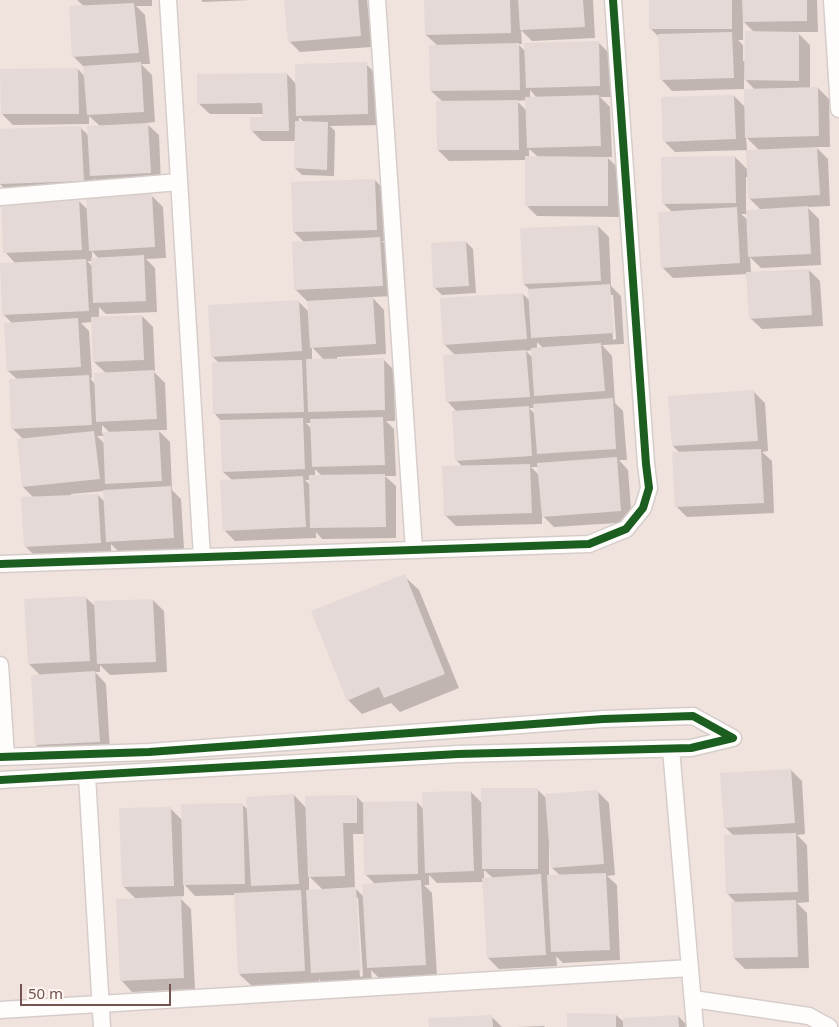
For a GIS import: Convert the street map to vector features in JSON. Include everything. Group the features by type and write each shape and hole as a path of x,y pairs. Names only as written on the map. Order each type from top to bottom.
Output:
{"street":[{"path":"168,0 202,557"},
{"path":"377,0 414,550"},
{"path":"0,564 589,544 626,529 643,508 649,488 613,0"},
{"path":"832,0 839,109"},
{"path":"0,197 179,182"},
{"path":"0,665 3,756 149,752 603,719 693,716 733,738 691,748 458,754 0,780"},
{"path":"671,749 695,1027"},
{"path":"87,776 102,1027"},
{"path":"0,1010 690,968"},
{"path":"692,999 808,1016 829,1027"}],"shaded area":[{"path":"0,0 839,0 839,1027 0,1027"}],"building":[{"path":"284,0 358,0 361,36 288,42"},
{"path":"424,0 510,0 511,33 425,35"},
{"path":"518,0 583,0 585,27 520,30"},
{"path":"649,0 732,0 732,29 649,29"},
{"path":"742,0 807,0 807,21 743,22"},
{"path":"134,3 139,53 72,57 69,6"},
{"path":"745,31 799,32 799,81 744,80"},
{"path":"732,32 734,78 660,80 658,34"},
{"path":"599,41 600,86 526,88 524,43"},
{"path":"519,43 520,90 430,91 429,45"},
{"path":"141,62 144,112 87,115 83,66"},
{"path":"367,62 368,114 296,116 295,64"},
{"path":"78,68 79,114 1,114 0,69"},
{"path":"287,73 289,131 250,131 250,117 263,117 262,103 197,104 197,74"},
{"path":"818,87 819,136 745,138 744,89"},
{"path":"599,95 601,146 527,148 525,97"},
{"path":"734,95 736,139 663,142 661,97"},
{"path":"518,100 519,150 437,150 436,101"},
{"path":"295,121 328,122 327,170 294,168"},
{"path":"148,123 151,173 90,176 87,126"},
{"path":"81,126 84,181 0,184 0,129"},
{"path":"817,147 820,195 748,199 746,150"},
{"path":"525,156 608,157 608,206 525,206"},
{"path":"735,156 736,203 662,204 661,157"},
{"path":"375,179 377,230 293,232 291,182"},
{"path":"152,194 155,247 89,251 86,198"},
{"path":"79,199 82,250 3,253 1,202"},
{"path":"808,206 811,254 748,257 746,210"},
{"path":"737,207 740,263 661,268 658,212"},
{"path":"598,225 601,281 523,284 520,228"},
{"path":"380,237 383,286 294,290 292,242"},
{"path":"466,241 469,286 433,288 431,243"},
{"path":"144,255 146,301 93,303 91,258"},
{"path":"86,259 89,311 2,315 0,263"},
{"path":"809,269 812,315 749,319 746,272"},
{"path":"610,284 614,333 531,338 528,289"},
{"path":"523,293 527,339 443,345 440,298"},
{"path":"373,297 376,344 310,348 307,301"},
{"path":"299,300 302,351 211,357 208,305"},
{"path":"142,315 144,360 93,362 91,317"},
{"path":"78,318 81,367 7,371 4,323"},
{"path":"601,343 605,391 534,396 531,348"},
{"path":"526,350 530,397 446,402 443,355"},
{"path":"384,358 385,410 308,412 306,359"},
{"path":"302,360 304,412 213,414 212,362"},
{"path":"154,370 157,419 96,422 94,373"},
{"path":"89,375 92,425 11,429 9,379"},
{"path":"754,390 758,441 672,446 668,396"},
{"path":"613,398 616,449 537,454 533,404"},
{"path":"529,406 532,456 455,461 452,411"},
{"path":"383,417 385,465 312,467 310,419"},
{"path":"303,418 305,469 222,472 220,420"},
{"path":"159,430 162,481 105,484 103,432"},
{"path":"94,431 100,479 22,487 17,439"},
{"path":"761,449 764,503 675,507 672,452"},
{"path":"617,457 621,511 542,517 537,463"},
{"path":"530,464 532,513 444,516 442,466"},
{"path":"385,474 386,527 310,528 309,475"},
{"path":"303,476 306,527 223,531 220,480"},
{"path":"171,486 174,538 106,542 103,490"},
{"path":"98,494 101,543 24,547 21,497"},
{"path":"405,574 445,674 384,698 379,687 347,701 311,611"},
{"path":"86,596 90,661 28,664 24,599"},
{"path":"153,599 156,662 97,664 94,601"},
{"path":"95,671 100,742 35,745 31,675"},
{"path":"791,769 795,823 724,828 720,773"},
{"path":"481,788 538,788 538,869 482,869"},
{"path":"598,790 604,864 551,868 545,794"},
{"path":"471,791 474,871 425,873 422,792"},
{"path":"294,794 299,884 251,886 246,797"},
{"path":"357,795 357,823 343,823 345,876 308,877 305,796"},
{"path":"417,801 418,874 364,875 363,802"},
{"path":"243,803 245,884 183,885 181,804"},
{"path":"171,807 174,886 122,887 119,808"},
{"path":"796,833 798,892 726,894 724,835"},
{"path":"606,873 610,950 551,952 547,875"},
{"path":"541,874 546,955 487,958 482,878"},
{"path":"421,880 426,965 367,968 362,884"},
{"path":"356,887 361,970 311,973 306,890"},
{"path":"301,890 305,971 238,974 234,893"},
{"path":"181,896 184,978 120,981 116,899"},
{"path":"796,900 798,957 733,958 731,902"},
{"path":"567,1013 616,1014 616,1027 567,1027"},
{"path":"492,1015 493,1027 429,1027 428,1018"},
{"path":"678,1015 679,1027 623,1027 623,1018"}],"cycle path":[{"path":"0,564 589,544 626,529 643,508 649,488 613,0"},
{"path":"0,757 149,752 603,719 693,716 733,738 691,748 458,754 0,780"}]}
